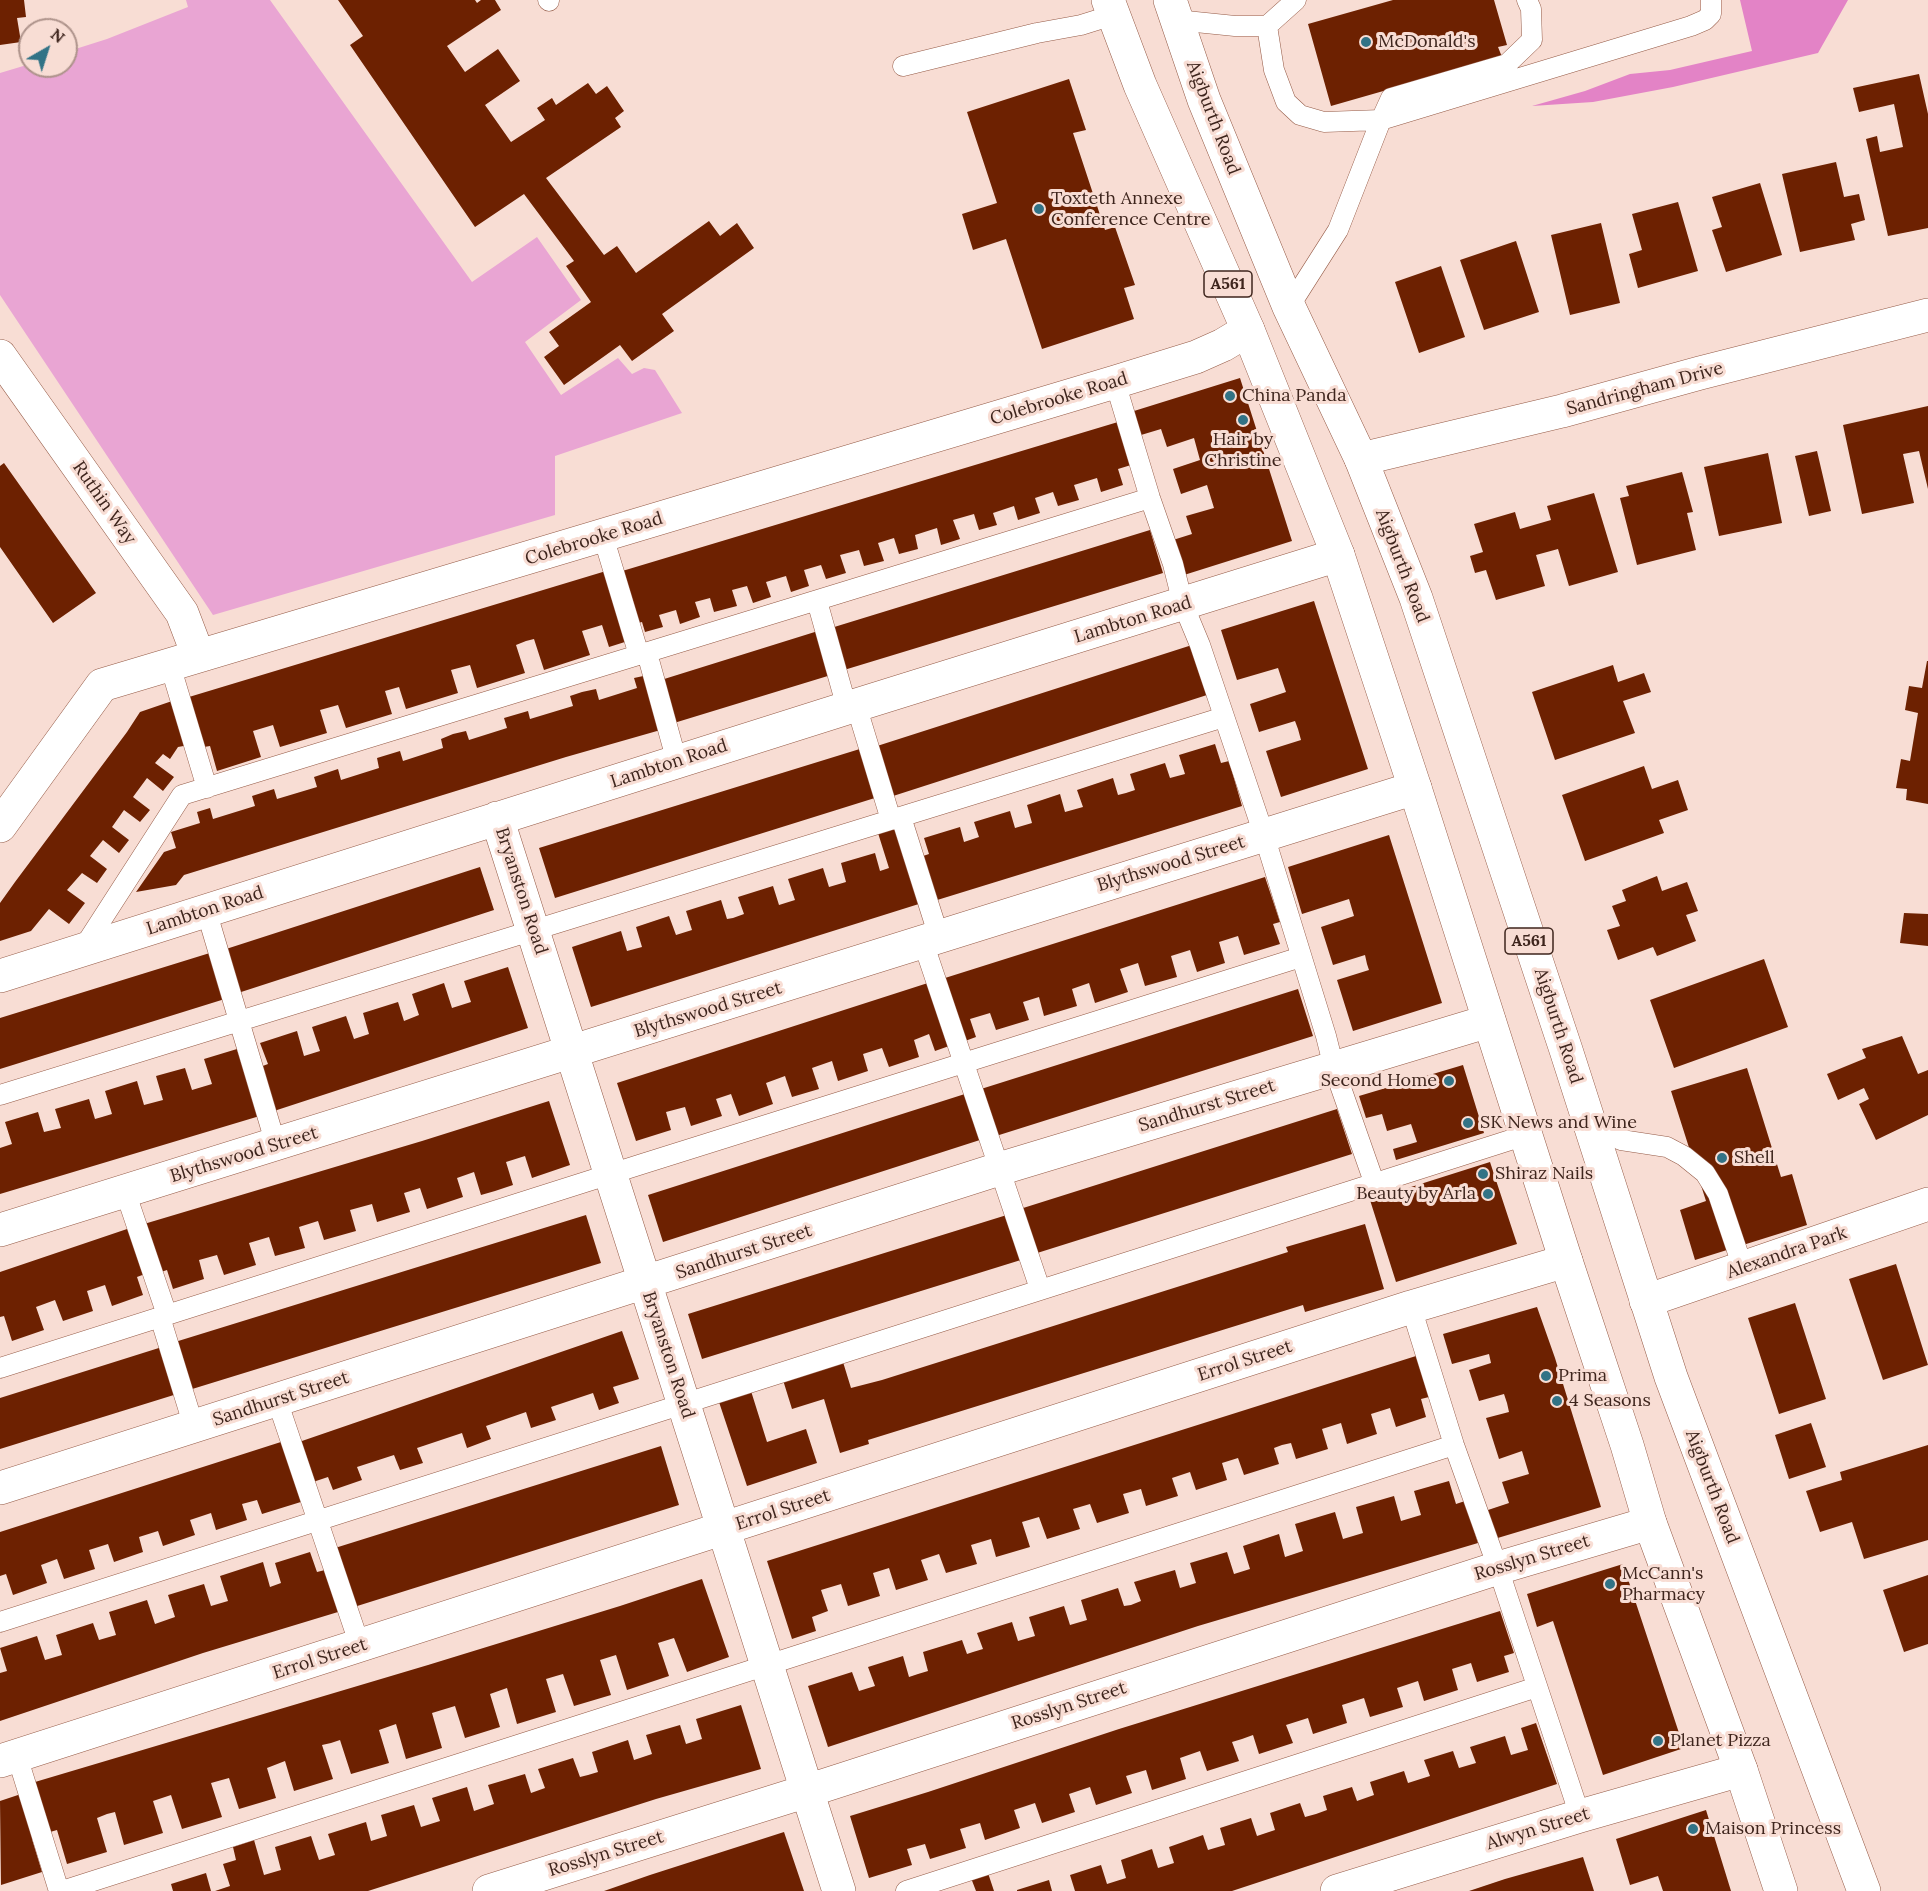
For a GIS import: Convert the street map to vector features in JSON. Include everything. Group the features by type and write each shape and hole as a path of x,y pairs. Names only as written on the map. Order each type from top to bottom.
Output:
{"main road":[{"name":"A561","path":"1110,8 1140,85 1248,330 1338,555 1627,1445 1650,1523 1741,1770 1781,1891"},
{"name":"Aigburth Road","path":"1173,10 1204,100 1289,307 1361,459 1416,598 1671,1377 1864,1891"},
{"name":"Sandringham Drive","path":"1361,459 1562,411 1928,315"},
{"name":"Colebrooke Road","path":"0,826 102,685 1196,357 1248,330"},
{"name":"Ruthin Way","path":"1,358 183,613 184,660"},
{"name":"Lambton Road","path":"0,976 851,706 1338,555"},
{"name":"Blythswood Street","path":"0,1230 1415,788"},
{"name":"Bryanston Road","path":"497,818 839,1891"},
{"name":"Sandhurst Street","path":"0,1488 999,1169 1489,1021"},
{"name":"Alexandra Park","path":"1646,1301 1928,1204"},
{"name":"Errol Street","path":"8,1759 1411,1307 1566,1261"},
{"name":"Rosslyn Street","path":"489,1891 1498,1568 1650,1523"},
{"name":"Alwyn Street","path":"1337,1891 1580,1816 1741,1770"}],"lane":[{"path":"1173,10 1235,26 1267,26 1296,0"},
{"path":"1289,307 1338,230 1380,120 1391,98 1507,64 1532,40 1531,9 1527,0"},
{"path":"1267,26 1274,70 1286,102 1300,115 1324,122 1380,120 1690,26 1705,20 1710,14 1711,0"},
{"path":"903,66 1037,33 1081,25 1110,8"},
{"path":"1115,382 1150,498 1173,564 1183,604 1200,645 1264,835 1334,1068 1374,1182"},
{"path":"82,950 182,795 1150,498"},
{"path":"603,536 677,762"},
{"path":"817,601 851,706 896,818 965,1063 1040,1289"},
{"path":"184,660 207,788"},
{"path":"0,1095 1224,717"},
{"path":"206,910 276,1145"},
{"path":"0,1368 1301,957"},
{"path":"1588,1121 1621,1140 1667,1147 1684,1156 1705,1173 1718,1194 1743,1268"},
{"path":"0,1622 1526,1135"},
{"path":"125,1191 164,1316 194,1427"},
{"path":"1411,1307 1454,1445 1498,1568 1580,1816"},
{"path":"277,1400 360,1646"},
{"path":"8,1759 60,1891 100,1885 767,1666 1454,1445"},
{"path":"906,1891 1537,1687"}],"shaded area":[{"path":"186,0 270,0 472,282 537,237 581,300 525,342 561,395 618,358 632,374 644,368 655,370 682,413 555,456 555,515 213,615 0,295 0,73 18,68 18,78 78,78 78,48 188,7"},
{"path":"1740,0 1848,0 1818,53 1673,87 1593,102 1532,106 1585,91 1630,74 1670,70 1752,51"}],"building":[{"path":"0,0 24,0 26,17 17,18 18,42 0,45"},
{"path":"338,0 475,0 477,3 481,0 495,0 501,10 447,46 465,72 498,49 520,81 485,105 511,142 545,120 537,108 552,98 556,105 588,83 596,94 607,86 624,111 615,118 621,127 546,178 604,255 617,246 636,273 709,221 720,236 737,223 754,248 662,314 674,331 632,361 620,345 564,385 544,357 559,346 549,332 591,302 566,266 574,261 524,194 475,227 350,45 363,36"},
{"path":"1393,0 1494,0 1507,45 1498,47 1502,57 1331,106 1308,24"},
{"path":"1919,74 1928,114 1928,228 1888,236 1866,139 1877,136 1880,152 1903,147 1894,104 1859,112 1853,88"},
{"name":"Toxteth Annexe Conference Centre","path":"1069,79 1086,130 1073,133 1105,230 1115,227 1135,285 1124,288 1134,319 1042,349 1006,239 973,250 962,214 997,203 967,112"},
{"path":"1836,162 1844,197 1859,194 1865,220 1851,224 1855,240 1800,252 1782,174"},
{"path":"1760,183 1782,255 1726,272 1712,230 1722,227 1712,197"},
{"path":"1678,202 1698,271 1638,288 1629,254 1642,250 1632,214"},
{"path":"1601,223 1620,303 1570,315 1551,235"},
{"path":"1516,241 1539,312 1484,330 1460,260"},
{"path":"1441,266 1465,337 1419,353 1395,282"},
{"path":"1240,378 1292,541 1184,575 1173,540 1192,534 1186,516 1214,508 1207,485 1181,494 1173,469 1200,460 1194,438 1167,447 1161,429 1141,435 1134,411"},
{"path":"1928,406 1928,489 1919,451 1903,454 1914,503 1862,514 1843,425"},
{"path":"1118,422 1131,465 1118,469 1123,485 1101,492 1097,478 1074,485 1079,500 1058,506 1053,492 1035,498 1040,513 1018,520 1014,506 993,513 997,525 979,530 974,514 953,520 960,539 941,545 937,528 915,535 918,549 899,554 894,538 878,543 884,561 864,566 859,550 840,555 846,573 826,579 821,565 804,570 809,586 791,592 786,576 766,582 771,597 753,603 747,586 732,590 737,606 714,612 710,598 695,602 700,617 680,624 676,610 659,615 663,627 645,632 642,622 635,624 619,572"},
{"path":"1817,451 1831,511 1809,516 1795,456"},
{"path":"1768,453 1782,523 1719,536 1704,467"},
{"path":"4,463 96,593 53,623 0,547 0,466"},
{"path":"1682,472 1693,512 1687,513 1696,550 1637,565 1620,498 1629,496 1626,486"},
{"path":"1594,493 1618,572 1569,586 1558,549 1536,555 1545,586 1496,600 1486,570 1475,573 1470,556 1483,552 1474,524 1515,512 1520,529 1551,520 1547,506"},
{"path":"1150,530 1163,573 844,670 831,628"},
{"path":"606,571 628,641 609,647 602,625 582,631 590,655 544,670 534,639 526,641 516,645 525,673 477,688 470,665 451,670 458,693 406,709 399,687 385,691 392,714 346,728 338,705 320,710 327,733 280,747 273,725 253,731 261,757 217,771 210,746 204,747 189,697"},
{"path":"1314,601 1368,769 1281,797 1266,751 1301,740 1298,729 1295,721 1259,732 1250,704 1286,692 1278,668 1237,680 1221,630"},
{"path":"818,631 831,675 674,723 661,680"},
{"path":"1192,645 1207,695 890,797 874,747"},
{"path":"1927,661 1928,804 1906,800 1907,789 1896,788 1901,759 1910,761 1918,713 1905,710 1909,686 1922,688"},
{"path":"1613,665 1618,682 1644,673 1651,692 1623,701 1635,733 1555,760 1532,692"},
{"path":"648,675 664,729 184,875 176,885 136,892 164,852 176,848 171,832 200,823 197,812 210,808 213,819 255,806 252,796 274,789 277,799 317,787 314,777 338,769 341,780 379,768 377,758 400,751 403,761 443,748 441,739 453,734 466,731 469,740 507,728 504,718 528,711 530,719 573,706 570,696 596,689 599,700 637,688 634,678"},
{"path":"175,700 189,745 178,747 170,759 163,754 155,763 174,777 163,791 147,778 133,797 150,810 140,822 124,810 112,827 129,840 119,853 103,840 90,856 107,869 97,883 82,873 67,890 85,903 69,924 49,909 31,931 0,941 0,903 15,882 140,712"},
{"path":"1215,744 1221,763 1229,761 1242,806 934,901 920,857 929,854 924,838 960,827 964,842 979,837 974,822 1010,811 1015,828 1032,823 1027,805 1060,794 1065,812 1083,807 1077,790 1113,778 1118,795 1126,793 1135,790 1130,774 1165,763 1170,778 1185,774 1179,755"},
{"path":"863,748 878,797 555,898 539,848"},
{"path":"1644,766 1652,789 1678,780 1688,810 1659,820 1664,833 1585,861 1562,795"},
{"path":"899,827 922,903 591,1007 572,947 621,931 627,951 642,947 636,927 669,916 676,935 692,930 686,911 721,900 727,919 733,918 744,914 738,897 773,886 779,905 795,900 788,879 823,868 829,887 846,882 841,863 875,853 880,871 889,868 878,833"},
{"path":"1389,835 1442,1003 1353,1031 1337,980 1369,970 1365,955 1333,965 1321,927 1354,916 1349,899 1302,914 1288,867"},
{"path":"480,867 494,910 238,993 223,950"},
{"path":"1657,876 1662,891 1687,882 1698,911 1686,915 1696,941 1657,956 1653,947 1618,960 1607,930 1620,926 1612,906 1626,901 1622,890"},
{"path":"1265,877 1280,922 1273,924 1280,944 1244,955 1238,936 1219,942 1225,963 1197,972 1190,950 1171,956 1177,977 1145,986 1138,963 1120,969 1128,992 1095,1003 1089,983 1072,989 1077,1006 1044,1016 1039,997 1023,1002 1029,1020 996,1030 990,1013 970,1019 976,1037 965,1041 945,978"},
{"path":"1904,913 1928,914 1928,946 1900,943"},
{"path":"213,952 228,998 0,1069 0,1018"},
{"path":"1764,959 1788,1027 1674,1068 1650,1000"},
{"path":"508,967 528,1028 274,1111 260,1067 268,1064 260,1043 297,1031 304,1056 320,1051 312,1027 346,1016 354,1039 369,1034 363,1013 398,1002 404,1021 419,1015 412,994 444,983 452,1008 471,1002 464,981"},
{"path":"931,982 952,1045 935,1051 929,1034 914,1040 919,1057 889,1067 882,1048 863,1054 868,1071 838,1081 832,1061 812,1068 819,1089 792,1097 785,1076 766,1083 773,1104 739,1116 731,1094 716,1099 722,1116 691,1126 685,1107 666,1112 671,1130 636,1141 617,1083"},
{"path":"1298,989 1313,1036 996,1136 981,1089"},
{"path":"1902,1036 1918,1074 1928,1070 1928,1115 1876,1140 1859,1104 1869,1099 1864,1088 1838,1100 1827,1074 1866,1058 1862,1049"},
{"path":"237,1049 245,1075 250,1073 263,1115 0,1194 0,1148 12,1144 5,1122 38,1112 44,1132 61,1128 55,1109 89,1099 95,1119 112,1114 105,1091 137,1081 144,1105 163,1100 156,1076 185,1068 192,1090 212,1084 204,1059"},
{"path":"1463,1065 1484,1133 1396,1160 1393,1149 1417,1142 1411,1124 1387,1131 1382,1114 1366,1118 1359,1096"},
{"path":"1747,1068 1781,1177 1792,1174 1807,1225 1695,1260 1680,1210 1706,1201 1671,1091"},
{"path":"968,1093 983,1139 663,1242 648,1195"},
{"path":"549,1101 570,1165 532,1178 525,1156 506,1162 513,1185 495,1191 481,1195 474,1172 457,1178 463,1197 427,1209 420,1188 404,1193 410,1212 377,1222 372,1204 350,1210 356,1231 324,1240 318,1221 299,1227 305,1248 275,1256 269,1237 249,1243 256,1265 224,1275 217,1255 199,1260 204,1279 173,1289 167,1270 158,1273 144,1224"},
{"path":"1337,1109 1352,1154 1034,1254 1020,1209"},
{"path":"1490,1162 1517,1244 1396,1282 1370,1200"},
{"path":"1010,1214 1024,1259 702,1359 688,1314"},
{"path":"586,1215 601,1263 189,1390 175,1342"},
{"path":"1365,1224 1384,1289 1305,1312 1303,1305 868,1440 869,1444 840,1453 824,1399 792,1409 783,1380 843,1362 851,1388 882,1380 1288,1252 1286,1247"},
{"path":"130,1228 145,1274 137,1277 143,1295 112,1306 105,1285 87,1291 93,1311 63,1321 55,1300 36,1307 44,1330 12,1341 4,1316 0,1317 0,1272"},
{"path":"1896,1264 1928,1365 1883,1380 1849,1279"},
{"path":"1795,1303 1826,1399 1779,1414 1748,1318"},
{"path":"1537,1307 1601,1507 1491,1540 1482,1512 1509,1503 1502,1482 1529,1474 1522,1451 1499,1459 1486,1418 1509,1412 1504,1394 1479,1401 1469,1370 1491,1363 1489,1354 1452,1364 1443,1334"},
{"path":"622,1331 639,1379 613,1387 619,1403 599,1410 593,1393 551,1407 556,1420 531,1428 526,1412 486,1426 491,1439 467,1448 462,1433 417,1448 423,1463 400,1470 394,1455 357,1467 362,1480 333,1490 328,1477 313,1482 299,1442"},
{"path":"162,1347 177,1394 0,1449 0,1398"},
{"path":"1416,1356 1429,1397 1421,1399 1426,1417 1396,1427 1390,1408 1371,1414 1377,1434 1347,1444 1341,1423 1322,1429 1328,1449 1296,1459 1291,1443 1282,1445 1274,1448 1279,1464 1244,1475 1238,1458 1222,1463 1227,1480 1196,1490 1190,1472 1172,1478 1178,1496 1146,1506 1141,1489 1123,1494 1129,1513 1097,1523 1090,1504 1073,1509 1080,1529 1047,1539 1039,1517 1022,1522 1030,1547 996,1557 991,1539 971,1545 977,1564 946,1573 939,1554 921,1560 928,1580 896,1590 889,1568 873,1573 880,1596 848,1606 841,1584 821,1590 828,1611 812,1617 816,1631 792,1639 767,1561"},
{"path":"751,1391 767,1442 806,1429 817,1463 747,1486 719,1402"},
{"path":"1811,1423 1826,1467 1789,1479 1775,1435"},
{"path":"284,1441 304,1501 262,1514 257,1500 242,1504 247,1520 216,1530 211,1513 190,1520 195,1535 163,1546 158,1531 139,1537 143,1552 114,1562 108,1544 89,1550 95,1569 64,1579 57,1559 41,1565 47,1583 13,1595 6,1574 0,1576 0,1532"},
{"path":"1928,1445 1928,1540 1864,1559 1852,1522 1820,1532 1806,1491 1842,1480 1840,1472"},
{"path":"661,1446 679,1505 354,1607 335,1548"},
{"path":"1449,1481 1456,1504 1465,1501 1478,1543 1198,1626 828,1747 808,1686 852,1672 859,1691 875,1686 868,1667 903,1656 909,1677 928,1671 923,1652 962,1640 967,1654 983,1649 977,1633 1012,1622 1018,1641 1035,1636 1029,1617 1064,1606 1070,1625 1087,1620 1081,1600 1118,1588 1124,1606 1131,1605 1141,1601 1134,1582 1175,1570 1180,1588 1196,1583 1190,1563 1227,1552 1234,1574 1250,1569 1243,1546 1279,1534 1285,1557 1303,1551 1295,1524 1335,1512 1343,1539 1363,1533 1356,1507 1394,1496 1401,1521 1421,1515 1414,1491"},
{"path":"310,1552 317,1572 325,1570 338,1612 203,1653 0,1721 0,1673 7,1671 0,1648 37,1636 45,1660 62,1655 56,1635 93,1623 99,1640 116,1635 109,1612 147,1600 155,1624 175,1617 168,1595 204,1584 211,1606 228,1601 220,1576 263,1562 270,1587 281,1583 275,1563"},
{"path":"1623,1564 1684,1748 1603,1775 1553,1621 1537,1627 1527,1594"},
{"path":"1928,1575 1928,1644 1904,1652 1883,1590"},
{"path":"702,1579 729,1657 687,1672 674,1638 658,1643 669,1676 627,1690 616,1655 600,1660 611,1695 574,1706 563,1674 546,1679 556,1712 517,1724 507,1688 490,1694 500,1727 465,1738 455,1706 432,1713 442,1748 406,1759 396,1724 379,1730 389,1763 351,1774 340,1740 322,1745 333,1779 294,1791 285,1761 267,1768 276,1798 239,1809 229,1778 211,1783 222,1817 182,1829 171,1795 153,1801 163,1833 124,1845 115,1812 107,1814 97,1818 107,1852 67,1864 57,1830 50,1832 35,1782 428,1665"},
{"path":"1500,1611 1514,1653 1504,1656 1509,1672 1477,1682 1471,1663 1452,1669 1458,1690 1424,1701 1418,1681 1397,1688 1403,1707 1370,1717 1364,1698 1342,1705 1347,1723 1313,1734 1308,1718 1286,1725 1293,1743 1259,1754 1253,1735 1232,1742 1239,1761 1207,1771 1200,1751 1180,1758 1186,1779 1152,1790 1146,1770 1126,1776 1132,1793 1096,1805 1090,1787 1069,1794 1075,1812 1042,1823 1035,1803 1014,1810 1020,1828 985,1840 980,1823 960,1829 966,1848 930,1859 925,1844 907,1849 912,1865 869,1878 850,1816 1119,1729"},
{"path":"741,1705 761,1769 656,1799 368,1891 215,1891 230,1886 223,1864 236,1860 233,1847 254,1840 264,1875 281,1870 275,1847 311,1836 319,1860 335,1855 328,1834 366,1822 371,1841 387,1836 381,1815 414,1805 421,1827 440,1821 432,1798 467,1787 474,1811 494,1804 488,1785 525,1774 531,1793 545,1788 538,1769 573,1758 580,1777 598,1772 592,1752 628,1740 634,1760 652,1754 646,1735 680,1725 686,1744 702,1739 696,1719"},
{"path":"1536,1723 1557,1784 1232,1891 1075,1891 1070,1875 1101,1865 1107,1884 1126,1878 1121,1860 1152,1849 1158,1868 1174,1863 1169,1847 1203,1835 1208,1850 1225,1845 1220,1828 1251,1818 1257,1836 1275,1830 1270,1813 1300,1803 1305,1817 1327,1810 1323,1796 1352,1787 1357,1801 1374,1795 1370,1782 1404,1771 1408,1783 1430,1776 1424,1760 1453,1751 1459,1768 1476,1763 1470,1747 1505,1736 1511,1755 1528,1750 1521,1728"},
{"path":"24,1793 38,1837 32,1839 42,1872 1,1885 0,1801"},
{"path":"1706,1810 1731,1891 1663,1891 1658,1876 1630,1885 1616,1839"},
{"path":"784,1832 804,1891 604,1891 650,1875"},
{"path":"1583,1857 1594,1891 1469,1891 1505,1879"},
{"path":"206,1873 211,1891 173,1891 171,1884"},
{"path":"988,1873 994,1891 976,1891 971,1878"},
{"path":"1049,1880 1052,1891 1017,1891 1017,1890"}],"place":[{"name":"McDonald's","path":"1366,42"},
{"name":"Toxteth Annexe Conference Centre","path":"1039,209"},
{"name":"China Panda","path":"1230,396"},
{"name":"Hair by Christine","path":"1243,420"},
{"name":"Second Home","path":"1449,1081"},
{"name":"SK News and Wine","path":"1468,1123"},
{"name":"Shell","path":"1722,1158"},
{"name":"Shiraz Nails","path":"1483,1174"},
{"name":"Beauty by Arla","path":"1488,1194"},
{"name":"Prima","path":"1546,1376"},
{"name":"4 Seasons","path":"1557,1401"},
{"name":"McCann's Pharmacy","path":"1610,1584"},
{"name":"Planet Pizza","path":"1658,1741"},
{"name":"Maison Princess","path":"1693,1829"}]}
